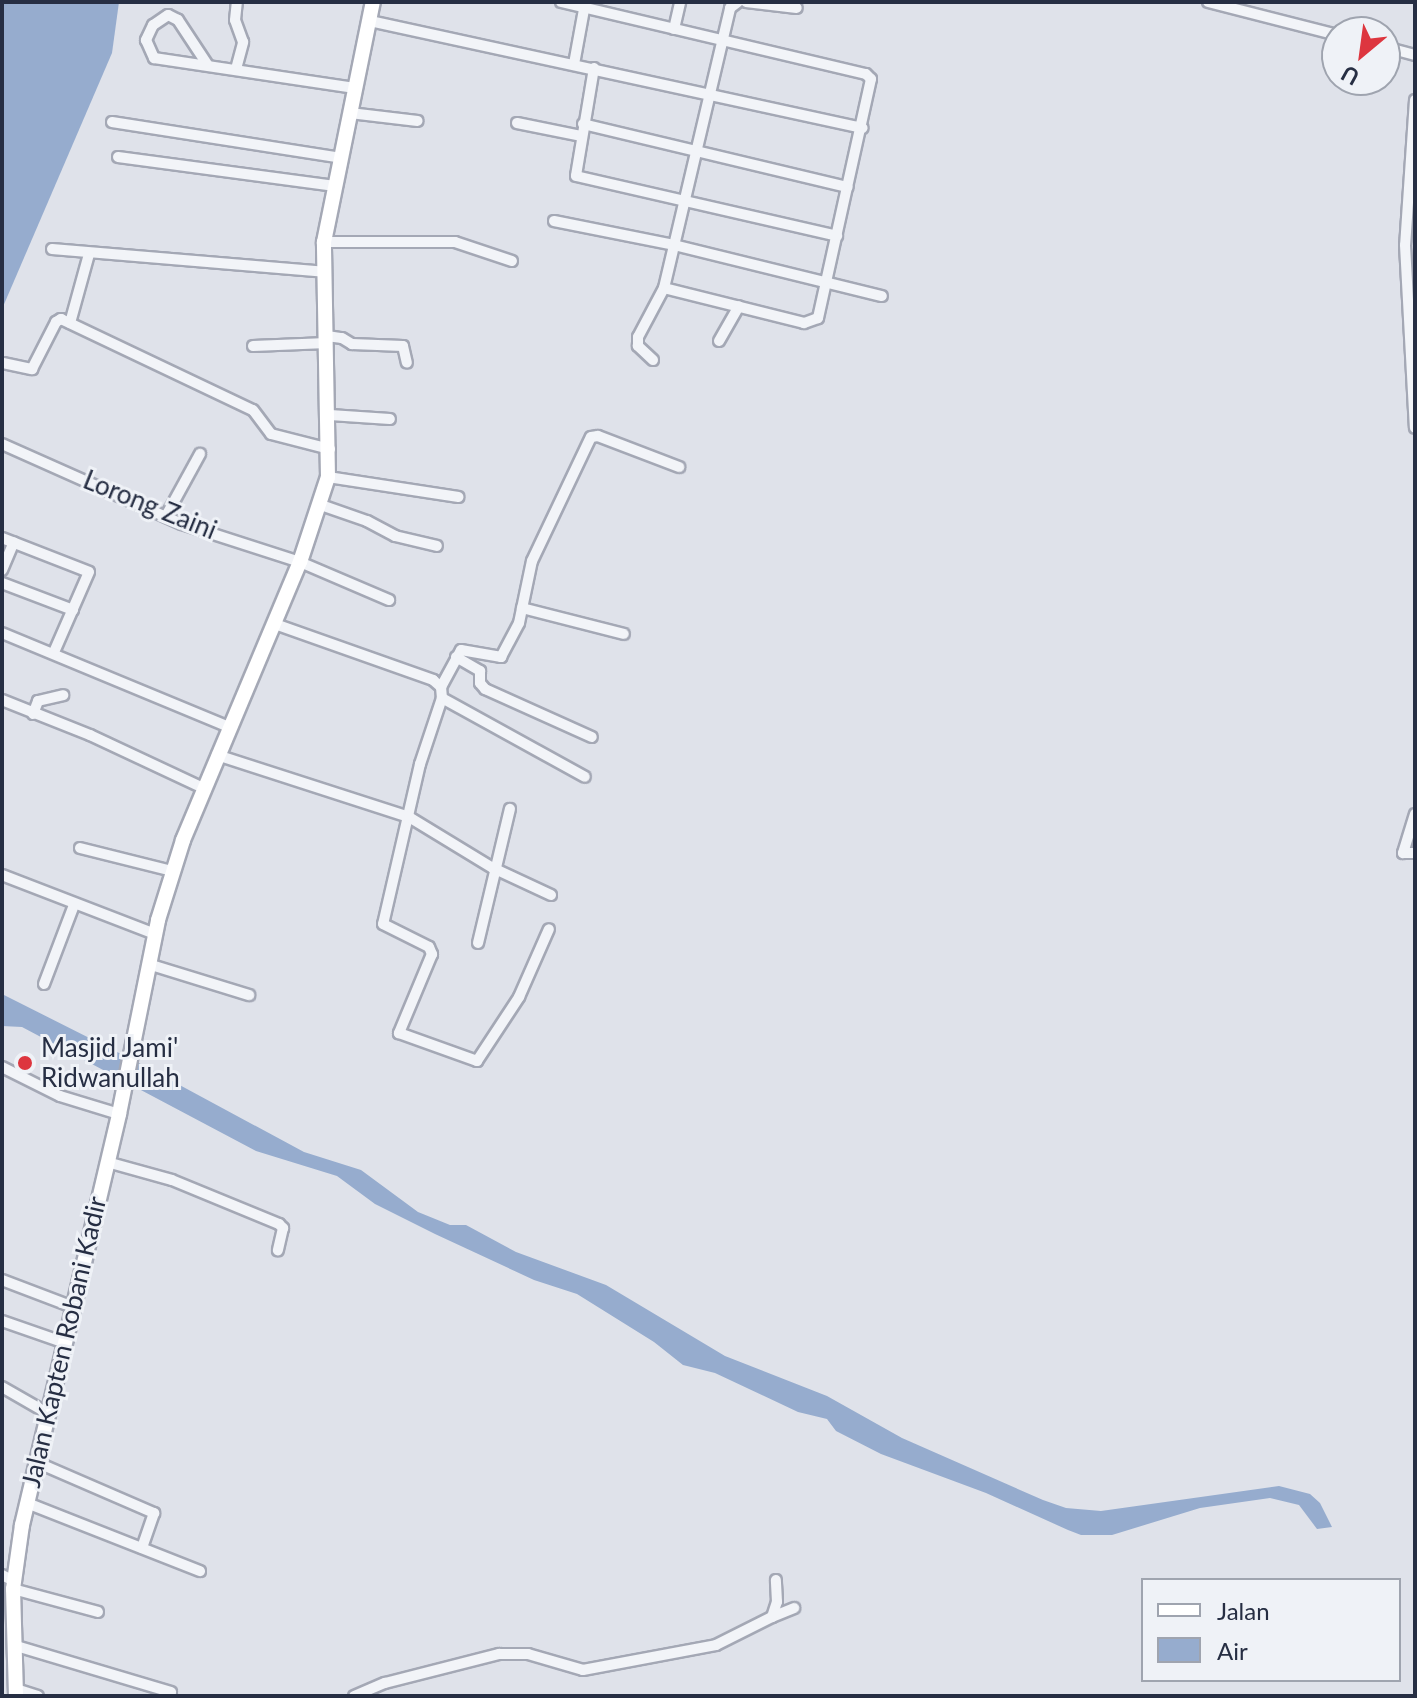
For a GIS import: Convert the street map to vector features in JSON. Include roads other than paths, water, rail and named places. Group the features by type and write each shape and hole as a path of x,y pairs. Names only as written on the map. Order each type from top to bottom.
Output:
{"main road":[{"name":"Jalan Kapten Robani Kadir","path":"16,1693 7,1609 10,1582 119,1114 155,934 172,871 203,788 300,562 328,477 330,415 324,242 373,2"}],"street":[{"path":"236,69 243,42 235,20 237,2"},
{"path":"561,2 585,5 866,74 871,85 818,318 811,323 664,288"},
{"path":"674,29 680,2"},
{"path":"653,360 638,346 638,337 664,288 730,8 738,2"},
{"path":"746,2 797,8"},
{"path":"1208,2 1321,31"},
{"path":"574,64 585,5"},
{"path":"207,64 178,20 168,15 153,25 146,40 152,57 355,88"},
{"path":"370,21 863,128"},
{"path":"594,68 576,176 837,236"},
{"path":"1415,100 1405,245 1415,428"},
{"path":"350,113 418,121"},
{"path":"112,122 341,158"},
{"path":"517,123 581,136"},
{"path":"583,124 848,187"},
{"path":"118,157 335,186"},
{"path":"554,221 674,245 882,296"},
{"path":"324,242 455,242 512,261"},
{"path":"52,249 324,272"},
{"path":"70,323 89,254"},
{"path":"719,341 739,306"},
{"path":"3,363 32,369 56,321 70,323 253,410 271,434 330,449"},
{"path":"253,346 344,338 352,344 403,346 407,363"},
{"path":"330,415 390,419"},
{"path":"549,929 513,1008 477,1061 399,1033 432,954 429,947 383,924 423,753 441,693 456,657 464,649 500,659 519,623 532,561 591,437 598,436 679,467"},
{"name":"Lorong Zaini","path":"2,444 166,516 300,562 389,600"},
{"path":"166,516 200,454"},
{"path":"328,477 458,497"},
{"path":"321,505 370,522 395,536 437,546"},
{"path":"2,538 89,572 54,652"},
{"path":"2,570 14,542"},
{"path":"2,583 73,610"},
{"path":"522,608 624,634"},
{"path":"275,624 433,680 441,693 585,777"},
{"path":"2,633 229,727"},
{"path":"456,657 480,671 480,683 485,689 592,737"},
{"path":"33,714 38,701 63,695"},
{"path":"2,700 90,735 203,788"},
{"path":"217,755 409,817 493,868 551,895"},
{"path":"478,943 493,868 510,809"},
{"path":"1415,814 1403,853 1415,853"},
{"path":"80,848 172,871"},
{"path":"2,875 155,934"},
{"path":"44,984 74,905"},
{"path":"148,964 249,995"},
{"path":"2,1067 60,1096 119,1114"},
{"path":"107,1162 172,1180 279,1224 283,1228 278,1250"},
{"path":"2,1280 73,1307"},
{"path":"2,1321 65,1343"},
{"path":"2,1387 49,1414"},
{"path":"36,1462 154,1513 142,1548"},
{"path":"27,1503 200,1571"},
{"path":"772,1617 777,1602 776,1580"},
{"path":"10,1582 98,1612"},
{"path":"354,1696 385,1683 499,1654 528,1654 577,1670 614,1666 716,1645 794,1608"},
{"path":"13,1645 171,1692"},
{"path":"16,1693 38,1696"}],"water":[{"path":"2,2 119,2 112,53 2,309"},
{"path":"2,994 304,1152 361,1170 418,1212 450,1225 466,1225 516,1252 606,1285 725,1356 827,1396 902,1438 1043,1500 1066,1508 1101,1511 1279,1486 1310,1494 1320,1503 1332,1527 1317,1529 1299,1505 1270,1498 1200,1508 1112,1535 1081,1535 1068,1530 986,1493 881,1454 836,1431 827,1419 798,1412 715,1373 683,1365 654,1342 577,1294 534,1280 435,1234 375,1204 337,1176 256,1151 22,1027 2,1026"}],"place":[{"name":"Masjid Jami' Ridwanullah","path":"25,1063"}]}
